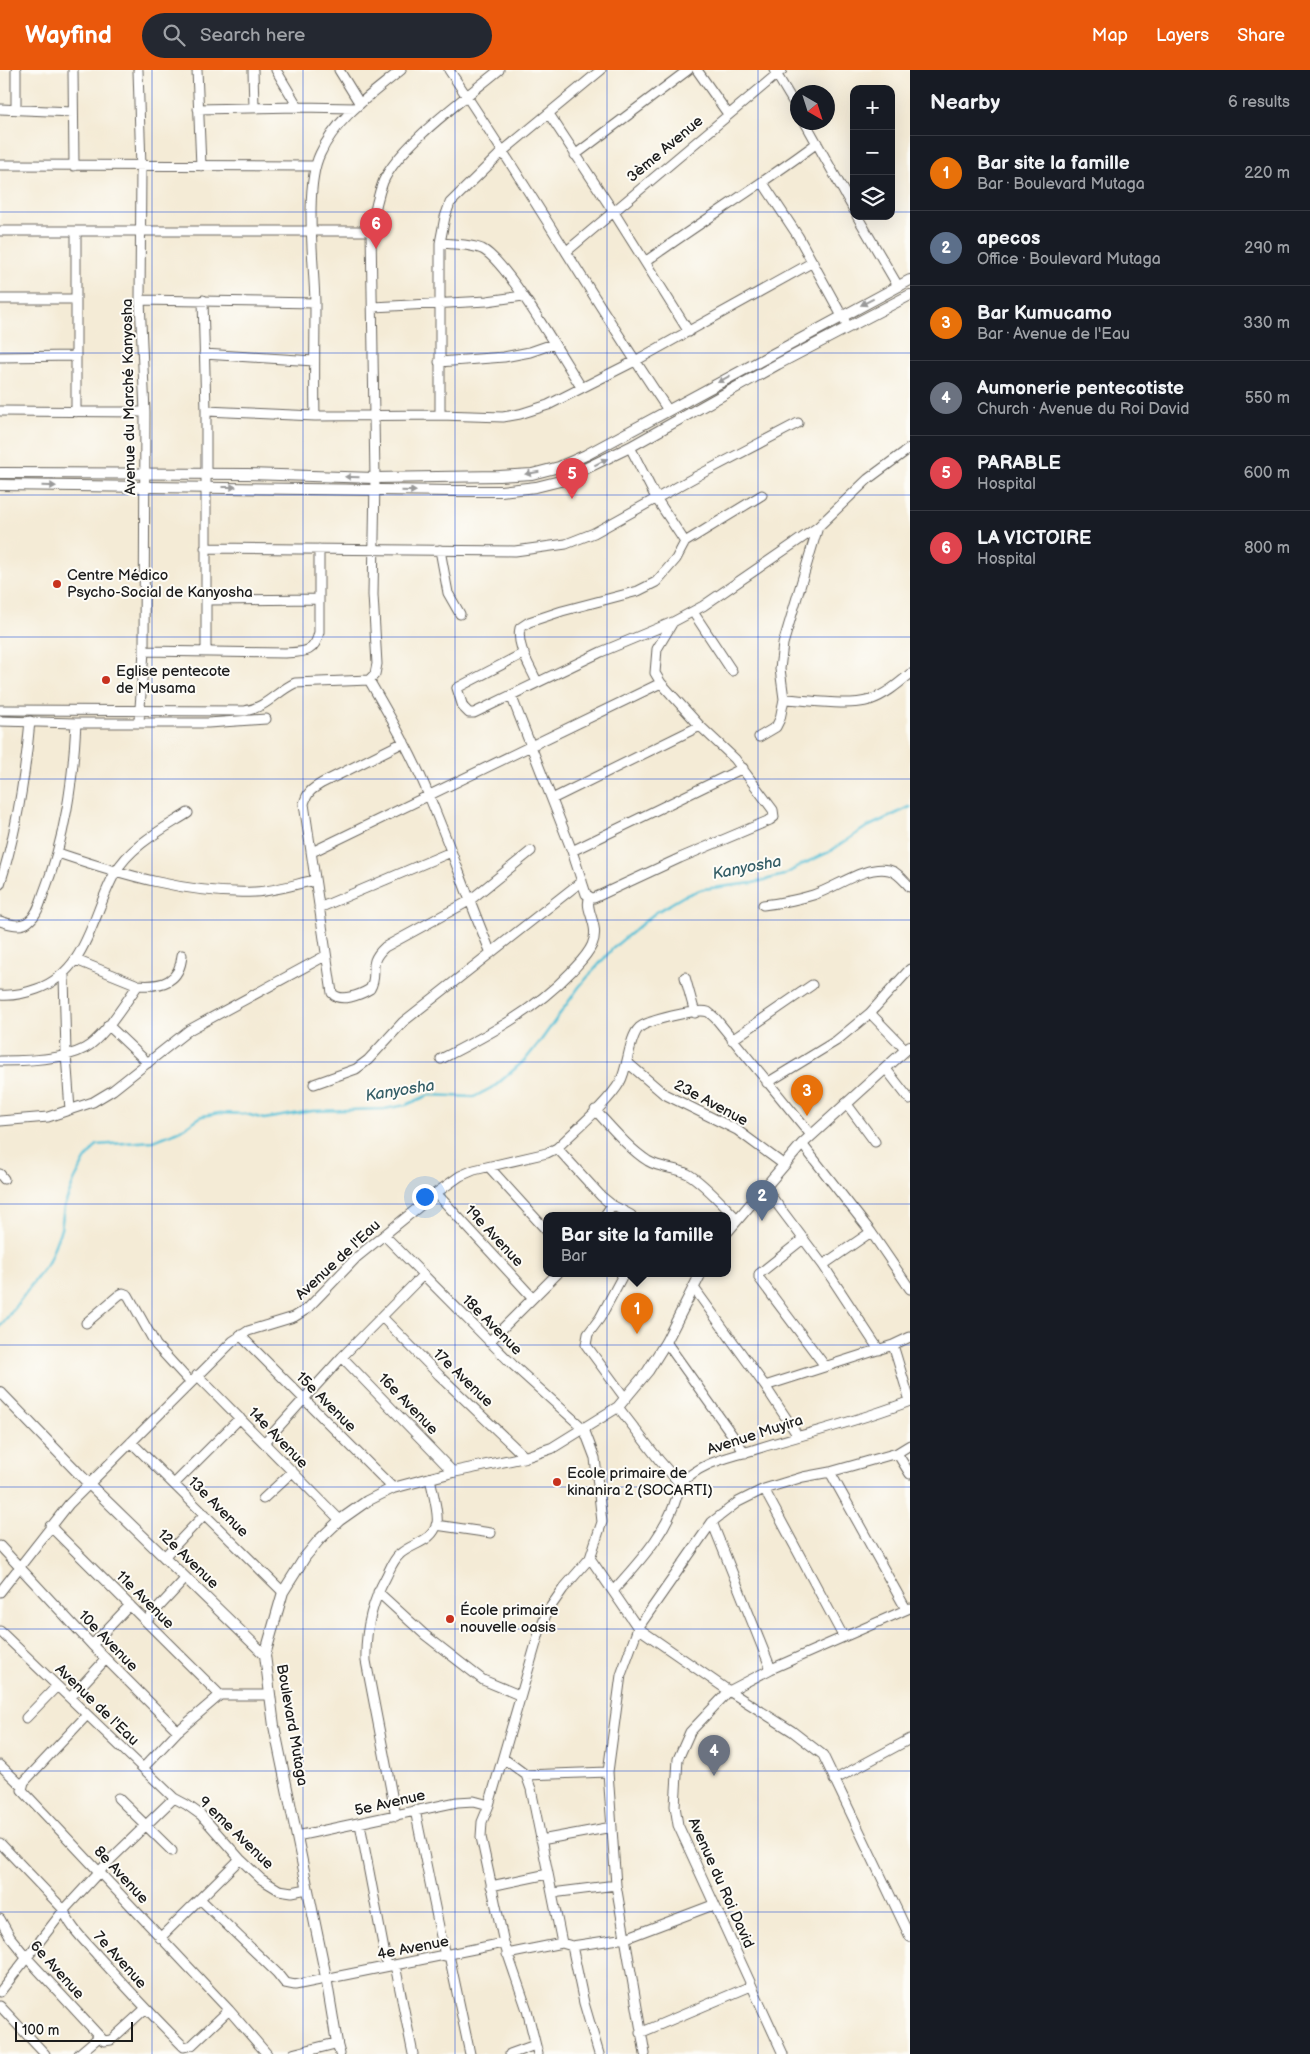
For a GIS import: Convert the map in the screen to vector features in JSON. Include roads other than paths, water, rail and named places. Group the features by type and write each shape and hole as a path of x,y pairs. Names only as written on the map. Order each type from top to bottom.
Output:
{"street":[{"path":"16,70 16,110"},
{"path":"73,70 74,166"},
{"name":"Avenue du Marché Kanyosha","path":"138,70 141,166 139,231 140,300 145,412 144,651 139,722"},
{"path":"196,70 201,166"},
{"path":"253,70 254,108"},
{"path":"276,70 298,107"},
{"path":"340,70 358,106"},
{"path":"315,416 312,183 315,166 330,136 340,122 402,70"},
{"path":"449,70 503,151 635,361 668,410"},
{"path":"0,710 245,711 258,708 295,683 369,680 375,674 377,664 373,595 375,416 371,231 379,194 384,181 396,161 427,131 499,70"},
{"path":"440,415 440,243 444,217 450,203 503,151 601,70"},
{"path":"576,155 688,70"},
{"path":"697,70 728,114"},
{"path":"777,71 790,95"},
{"name":"3ème Avenue","path":"567,251 777,71"},
{"path":"198,109 358,106"},
{"path":"0,109 73,112"},
{"path":"549,114 689,332"},
{"path":"809,130 850,203"},
{"path":"645,262 695,226 764,183 817,144"},
{"path":"0,165 315,166"},
{"path":"764,183 788,218 848,327"},
{"path":"859,220 898,286"},
{"path":"0,231 371,231"},
{"path":"76,232 76,412"},
{"path":"440,243 483,250 502,267 523,296 581,387"},
{"path":"206,411 315,416 440,415 480,417 520,414 548,405 635,361 813,262"},
{"path":"0,473 206,474 375,478 532,474 559,467 586,455 842,315 910,280"},
{"path":"0,485 501,491 536,487 560,481 630,447 910,295"},
{"path":"373,308 441,302 487,301 523,296"},
{"path":"0,299 76,299"},
{"path":"140,300 315,303"},
{"path":"203,300 206,411 206,651"},
{"path":"440,362 504,357 530,352 553,344"},
{"path":"204,354 314,361"},
{"path":"0,358 76,356"},
{"path":"0,411 145,412"},
{"path":"205,548 515,551 566,544 594,532 798,423"},
{"path":"630,447 656,498 685,542"},
{"path":"524,653 457,688 464,707 469,713 693,612 818,527 868,480 910,448"},
{"path":"537,682 518,635 520,628 529,622 570,608 638,591 656,582 676,559 685,542 762,495"},
{"path":"759,737 776,727 780,719 784,699 780,669 782,644 818,527"},
{"path":"144,651 285,653 302,652 312,649 317,642 319,632 319,550"},
{"path":"440,550 448,593 460,614"},
{"path":"206,600 319,599"},
{"path":"693,612 732,671"},
{"path":"512,695 530,746 572,851 586,894 590,897 594,898 680,858 770,820 774,817 773,810 743,768 660,683 655,673 657,649 673,622"},
{"path":"784,699 859,702 872,699 888,691 910,674"},
{"path":"369,680 404,742 429,796 491,953"},
{"path":"312,852 660,683"},
{"path":"0,721 208,723 266,719"},
{"path":"0,884 19,809 25,775 30,721"},
{"path":"0,922 21,925 35,916 58,853 66,820 74,767 76,723"},
{"path":"552,799 700,726"},
{"path":"404,742 310,790 306,796 304,804 325,956 332,993 335,998 340,999 370,989 373,984 373,963 377,954 385,947 469,901 531,851"},
{"path":"572,851 743,768"},
{"path":"0,995 28,993 48,986 64,975 76,960 90,933 115,872 140,846 188,813"},
{"path":"319,908 451,852"},
{"path":"58,853 115,872 228,892 258,892 315,880"},
{"path":"764,905 814,895 857,876 877,870 891,870 899,875 910,887"},
{"path":"314,1084 356,1069 368,1060 403,1022 582,881"},
{"path":"441,1059 495,1031 545,998 585,957 593,942 595,928 587,905 590,897"},
{"path":"76,960 138,984 159,984 176,975 181,967 182,955"},
{"path":"0,1121 48,1117 93,1102 113,1090 189,1030 325,956"},
{"path":"767,1083 836,1041 870,1013 910,969"},
{"path":"64,975 66,1054 70,1110"},
{"path":"685,977 695,1012 708,1012 717,1020 811,1135"},
{"path":"0,1061 20,1061 81,1050 89,1045 108,1025 138,984"},
{"path":"732,1040 812,985"},
{"name":"Avenue de l'Eau","path":"0,1592 50,1526 89,1484 197,1375 240,1335 294,1317 307,1309 337,1276 384,1235 460,1176 535,1156 557,1148 610,1096 620,1081 628,1063 632,1039 637,1029 647,1022 695,1012"},
{"path":"731,1226 802,1144 908,1048 870,1013"},
{"path":"108,1025 148,1063"},
{"name":"23e Avenue","path":"628,1063 664,1094 737,1130 783,1164"},
{"path":"886,1069 910,1100"},
{"path":"846,1103 875,1142"},
{"path":"594,1110 640,1155 656,1165 679,1170 691,1176 730,1212"},
{"path":"802,1144 871,1232 910,1289"},
{"path":"557,1148 601,1196 625,1212"},
{"path":"489,1167 543,1227"},
{"path":"764,1188 823,1265 879,1350"},
{"name":"19e Avenue","path":"436,1193 533,1298"},
{"path":"607,1212 612,1205"},
{"path":"731,1213 737,1218"},
{"path":"823,1265 871,1232"},
{"name":"18e Avenue","path":"384,1235 489,1342 584,1429"},
{"path":"803,1240 759,1274 759,1278 825,1366"},
{"path":"264,1443 342,1356 423,1275"},
{"path":"489,1342 554,1277"},
{"path":"622,1277 586,1340 586,1345 626,1398"},
{"name":"Boulevard Mutaga","path":"337,2043 326,1977 274,1726 265,1655 283,1592 305,1557 319,1540 340,1520 367,1500 393,1488 453,1472 525,1457 552,1448 618,1407 648,1371 666,1342 698,1277"},
{"path":"694,1288 765,1386 798,1436"},
{"path":"86,1323 119,1295 123,1293 128,1295 156,1344 190,1382"},
{"name":"17e Avenue","path":"382,1317 525,1457"},
{"name":"15e Avenue","path":"240,1335 393,1488"},
{"path":"765,1386 879,1350 910,1337"},
{"path":"666,1342 745,1453"},
{"path":"893,1345 910,1401"},
{"name":"16e Avenue","path":"342,1356 453,1472"},
{"name":"14e Avenue","path":"197,1375 340,1520"},
{"name":"12e Avenue","path":"0,1392 89,1484 265,1655"},
{"name":"Avenue Muyira","path":"680,1484 700,1467 798,1436 890,1410 910,1401"},
{"path":"613,1591 644,1557 664,1525 678,1497 680,1484 618,1407"},
{"path":"174,1483 240,1418"},
{"path":"538,2054 527,2010 504,1943 481,1837 482,1822 489,1805 520,1695 547,1612 563,1589 590,1558 602,1522 595,1458 584,1429"},
{"name":"13e Avenue","path":"131,1442 283,1592"},
{"path":"645,2054 616,1885 608,1772 621,1675 638,1628 712,1522 738,1502 764,1489 898,1452 910,1446"},
{"path":"898,1452 910,1474"},
{"path":"263,1499 292,1472"},
{"path":"830,1472 908,1608"},
{"path":"396,1816 366,1661 365,1638 368,1618 392,1564 400,1554 423,1542 432,1534 436,1525 430,1478"},
{"path":"764,1489 843,1636"},
{"path":"164,1557 205,1514"},
{"path":"712,1522 771,1669"},
{"path":"436,1525 491,1533"},
{"name":"11e Avenue","path":"50,1526 220,1695"},
{"name":"10e Avenue","path":"0,1546 92,1645 178,1731"},
{"path":"590,1558 638,1628 792,1731 822,1754 910,1937"},
{"path":"146,1621 186,1578"},
{"path":"378,1592 425,1635 483,1680 520,1695"},
{"path":"92,1645 130,1606"},
{"name":"Avenue du Roi David","path":"782,2052 713,1905 678,1825 675,1806 678,1759 690,1732 730,1691 771,1669 908,1608"},
{"name":"Avenue de l'Eau","path":"0,1631 174,1798"},
{"path":"70,1698 106,1659"},
{"path":"26,1718 57,1686"},
{"path":"142,1768 178,1731 220,1695 270,1695"},
{"path":"22,1786 87,1715"},
{"path":"834,1780 910,1739"},
{"path":"503,1758 526,1775 531,1789 562,1943"},
{"name":"8e Avenue","path":"0,1766 22,1786 22,1790 33,1804 229,2010 267,2054"},
{"path":"526,1775 608,1772"},
{"path":"118,1798 172,1852"},
{"path":"0,1992 28,1959 64,1910 174,1798"},
{"name":"9 eme Avenue","path":"174,1798 187,1804 201,1815 240,1859 261,1879 279,1890 292,1892 308,1889"},
{"name":"5e Avenue","path":"297,1836 360,1824 415,1810 474,1801 489,1805"},
{"path":"415,1810 470,2054"},
{"path":"360,1824 413,2054"},
{"path":"541,1840 612,1827"},
{"name":"7e Avenue","path":"0,1843 64,1910 66,1917 82,1937 145,2009 180,2043 188,2047 229,2010"},
{"path":"160,1938 240,1859"},
{"path":"491,1886 548,1874"},
{"path":"552,1893 616,1885"},
{"name":"4e Avenue","path":"200,1899 278,1972 285,1983 295,1985 326,1977 358,1973 504,1943"},
{"path":"507,1954 562,1943 572,1946 626,1938 713,1905"},
{"name":"6e Avenue","path":"0,1919 10,1937 28,1959 99,2037"},
{"path":"572,1946 584,2003 599,2054"},
{"path":"640,2033 751,1986"},
{"path":"0,2006 45,2054"},
{"path":"79,2054 99,2037 104,2041 111,2040 145,2009"},
{"path":"294,2054 337,2043 340,2054"},
{"path":"510,2054 535,2045"},
{"path":"772,2054 782,2052"}],"waterway":[{"name":"Kanyosha","path":"0,1327 48,1263 61,1229 64,1207 74,1181 85,1160 97,1145 153,1141 179,1131 202,1116 220,1113 246,1114 264,1119 312,1111 384,1109 406,1105 429,1095 474,1097 495,1086 525,1060 579,987 614,947 655,913 684,896 703,889 753,883 784,875 829,852 865,828 910,807"}],"place":[{"name":"LA VICTOIRE","path":"376,249"},
{"name":"PARABLE","path":"572,499"},
{"name":"Centre Médico Psycho-Social de Kanyosha","path":"57,584"},
{"name":"Eglise pentecote de Musama","path":"106,680"},
{"name":"Bar Kumucamo","path":"807,1116"},
{"name":"apecos","path":"762,1221"},
{"name":"Bar site la famille","path":"637,1334"},
{"name":"Ecole primaire de kinanira 2 (SOCARTI)","path":"557,1482"},
{"name":"École primaire nouvelle oasis","path":"450,1619"},
{"name":"Aumonerie pentecotiste","path":"714,1776"}]}
